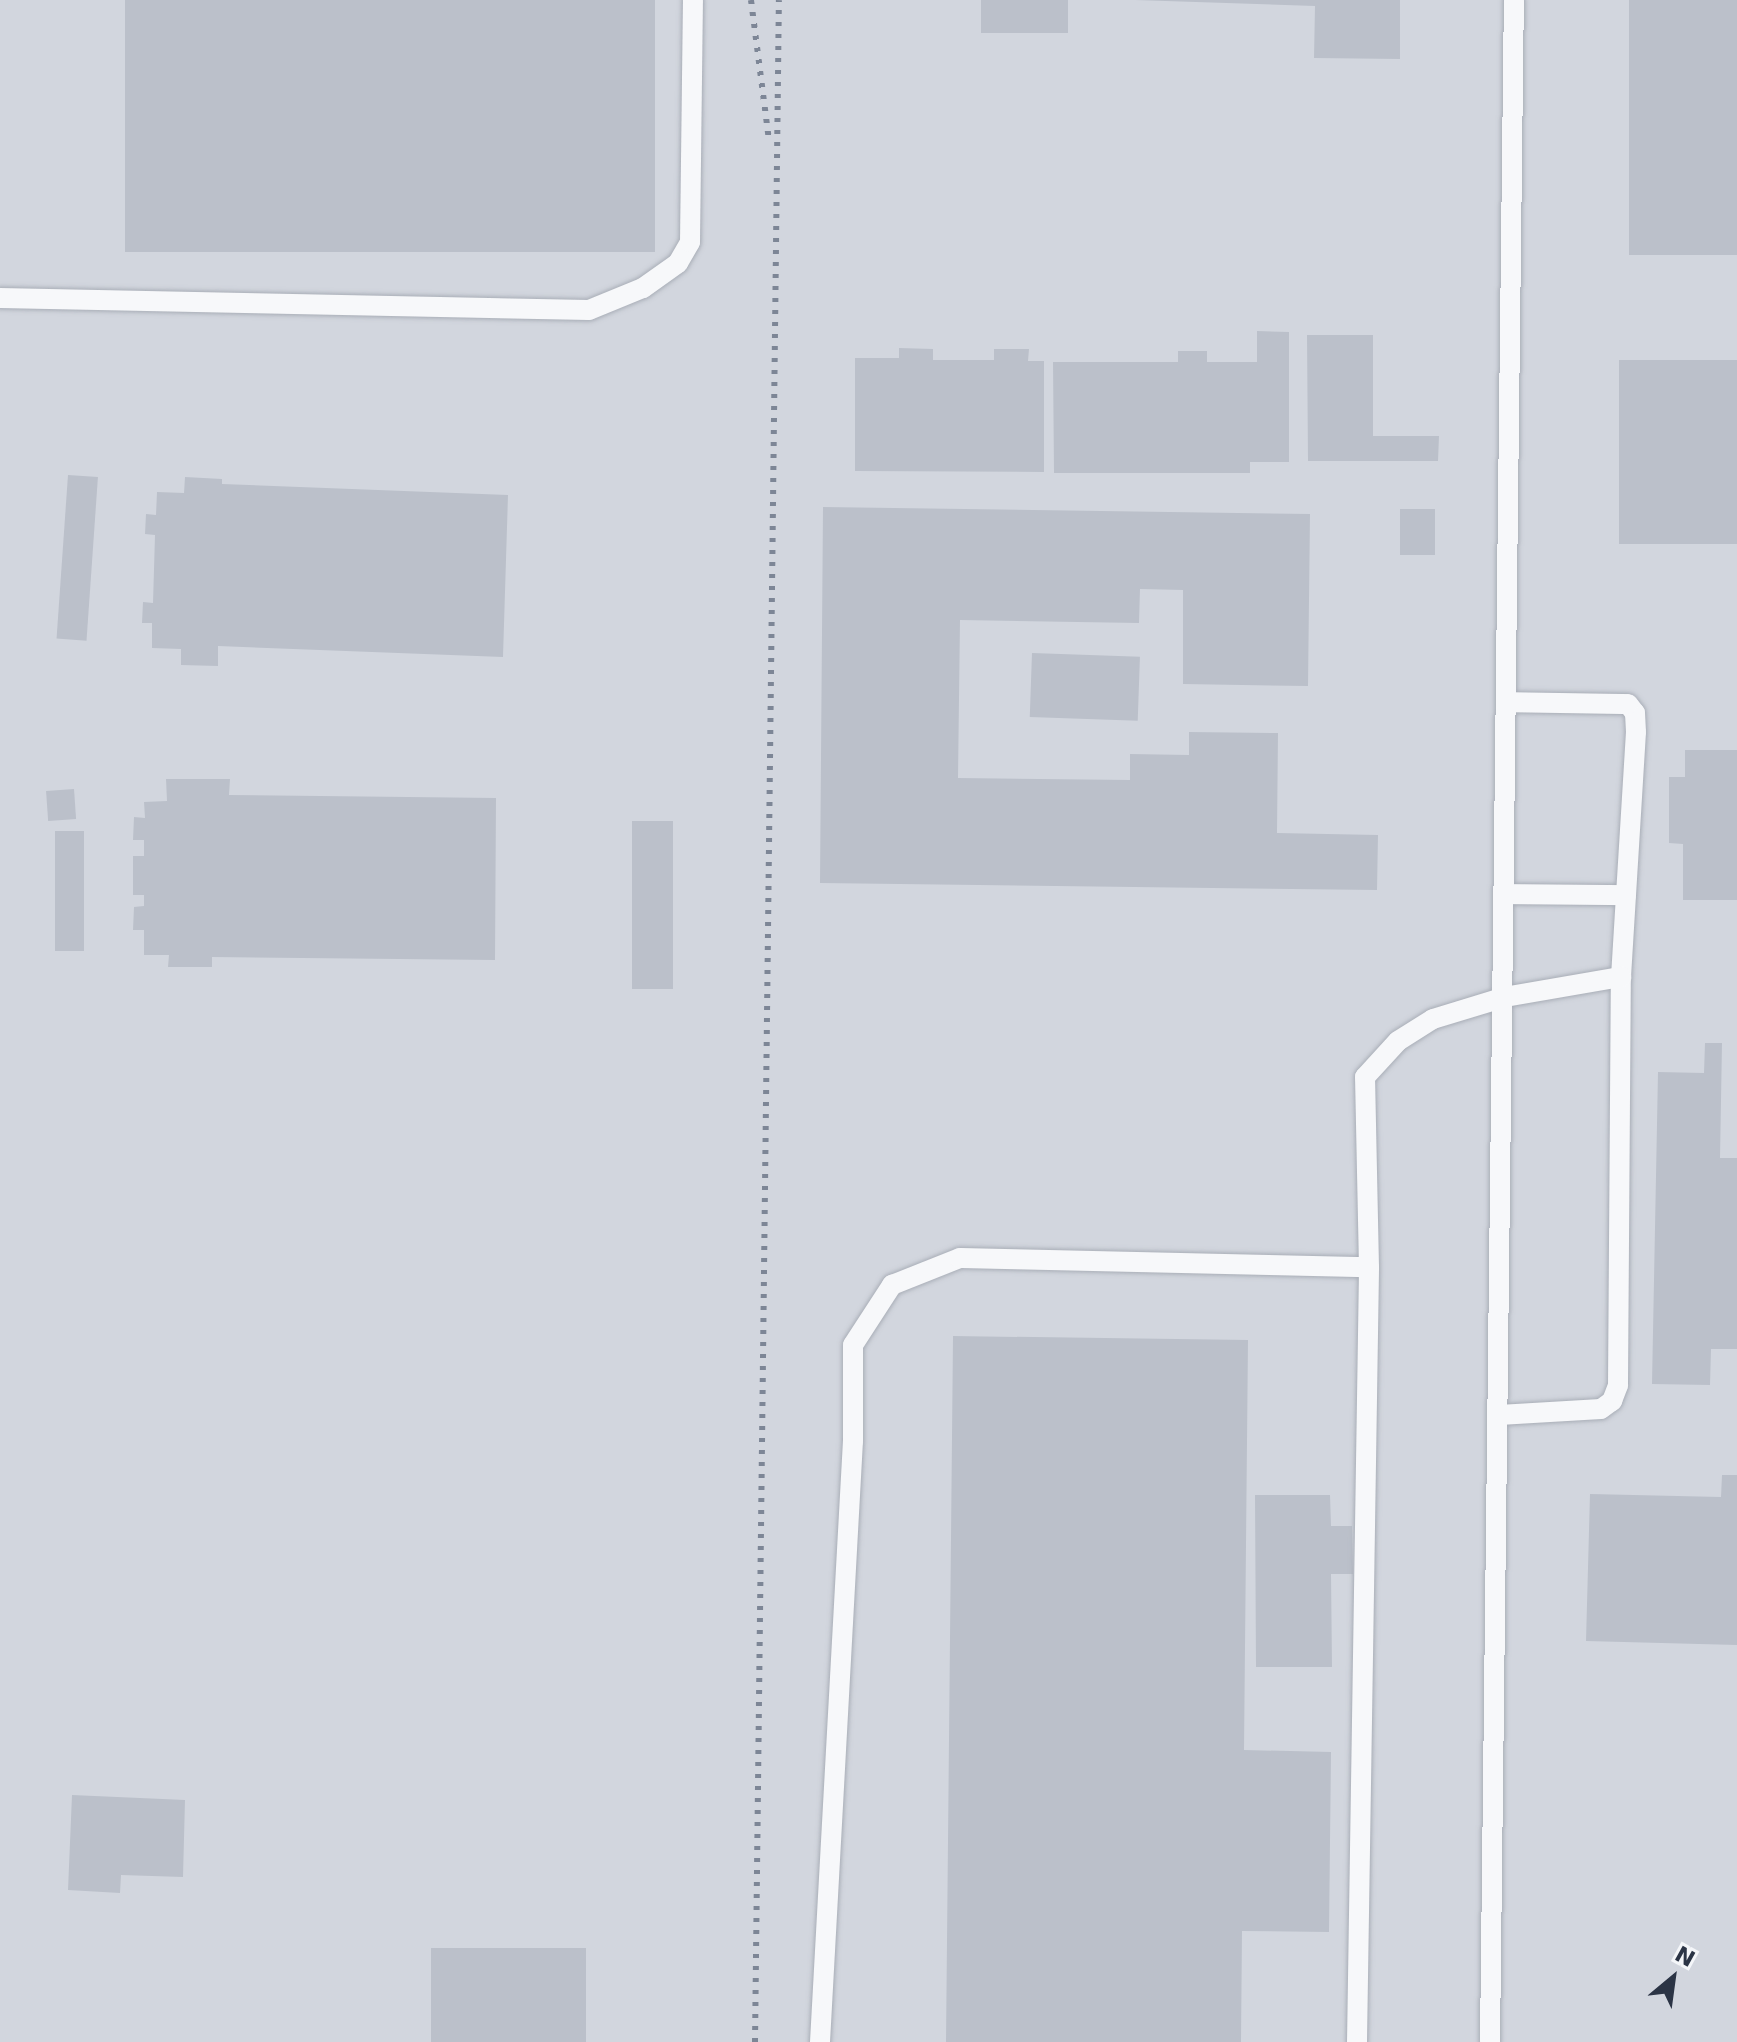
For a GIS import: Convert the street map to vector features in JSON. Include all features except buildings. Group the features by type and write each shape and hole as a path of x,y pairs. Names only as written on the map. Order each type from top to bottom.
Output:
{"lane":[{"path":"0,298 589,310 643,288 678,263 690,242 693,0"},
{"path":"1490,2042 1505,997 1514,0"},
{"path":"1499,1415 1601,1409 1612,1401 1618,1385 1621,977 1635,713 1628,704 1507,702"},
{"path":"1506,894 1626,895"},
{"path":"1357,2042 1369,1267 1365,1077 1398,1041 1433,1019 1505,997 1621,977"},
{"path":"820,2042 853,1441 853,1345 892,1285 960,1258 1369,1267"}],"shaded area":[{"path":"0,0 1737,0 1737,2042 0,2042"}],"railway":[{"path":"751,0 769,140"},
{"path":"755,2042 779,0"}]}
